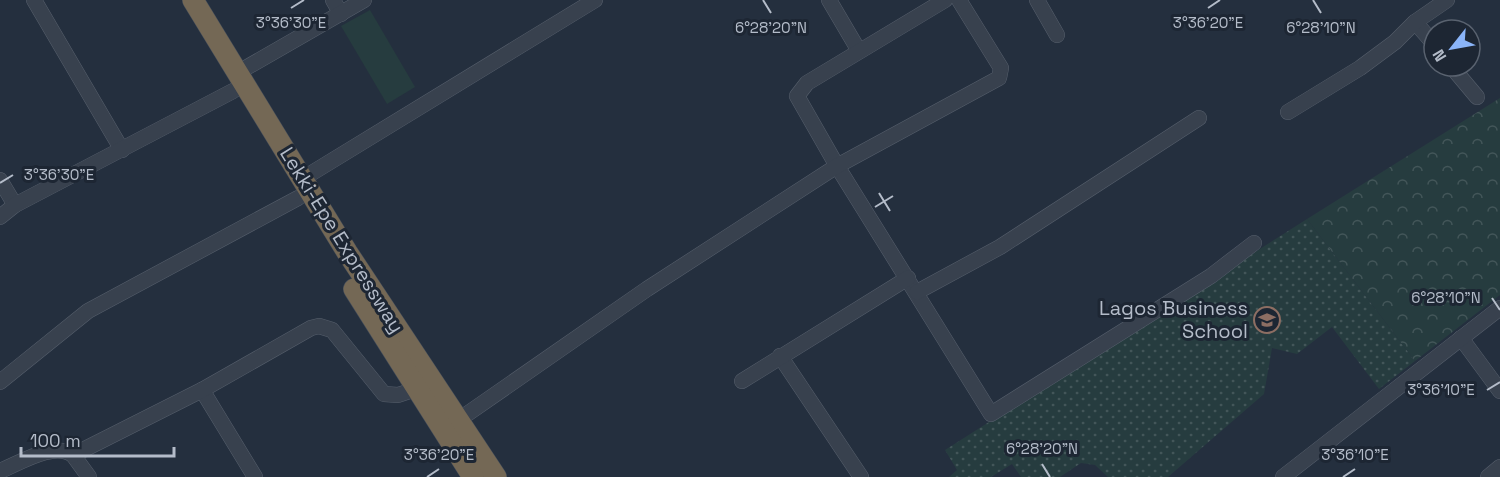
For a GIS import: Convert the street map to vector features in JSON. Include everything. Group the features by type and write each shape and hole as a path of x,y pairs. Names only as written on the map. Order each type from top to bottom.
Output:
{"highway":[{"name":"Lekki-Epe Expressway","path":"177,0 235,82 416,388 472,477"},
{"name":"Lekki-Epe Expressway","path":"193,0 235,82"},
{"name":"Lekki-Epe Expressway","path":"300,189 496,477"}],"street":[{"path":"34,0 122,150"},
{"path":"333,0 341,14"},
{"path":"0,217 15,205 122,150 364,0"},
{"path":"0,382 88,311 300,189 595,0"},
{"path":"829,0 859,51"},
{"path":"945,0 807,83 797,96 837,166 991,414 1212,276 1254,243"},
{"path":"457,421 647,289 837,166 1001,75 1000,68 959,0"},
{"path":"1037,0 1058,35"},
{"path":"1288,112 1360,68 1395,42 1415,22 1447,0"},
{"path":"1415,22 1422,30"},
{"path":"1461,78 1477,97"},
{"path":"917,292 1000,247 1199,118"},
{"path":"0,180 15,205"},
{"path":"742,381 908,278"},
{"path":"1283,477 1500,308"},
{"path":"73,455 202,390 300,333 319,326 332,330 384,394 398,395 416,388"},
{"path":"1461,338 1500,391"},
{"path":"780,356 861,477"},
{"path":"202,390 255,477"},
{"path":"0,471 55,450 66,450 73,455 89,477"},
{"path":"1488,477 1500,467"}],"green space":[{"path":"370,10 415,87 387,104 341,26"},
{"path":"1500,98 1500,295 1415,361 1307,219"},
{"name":"Lagos Business School","path":"1307,219 1415,361 1379,389 1332,327 1297,354 1272,348 1264,394 1168,477 1108,477 1095,465 1081,463 1060,477 1021,477 1012,464 991,477 949,477 957,470 945,450"}],"place":[{"name":"Lagos Business School","path":"1267,320"}]}
